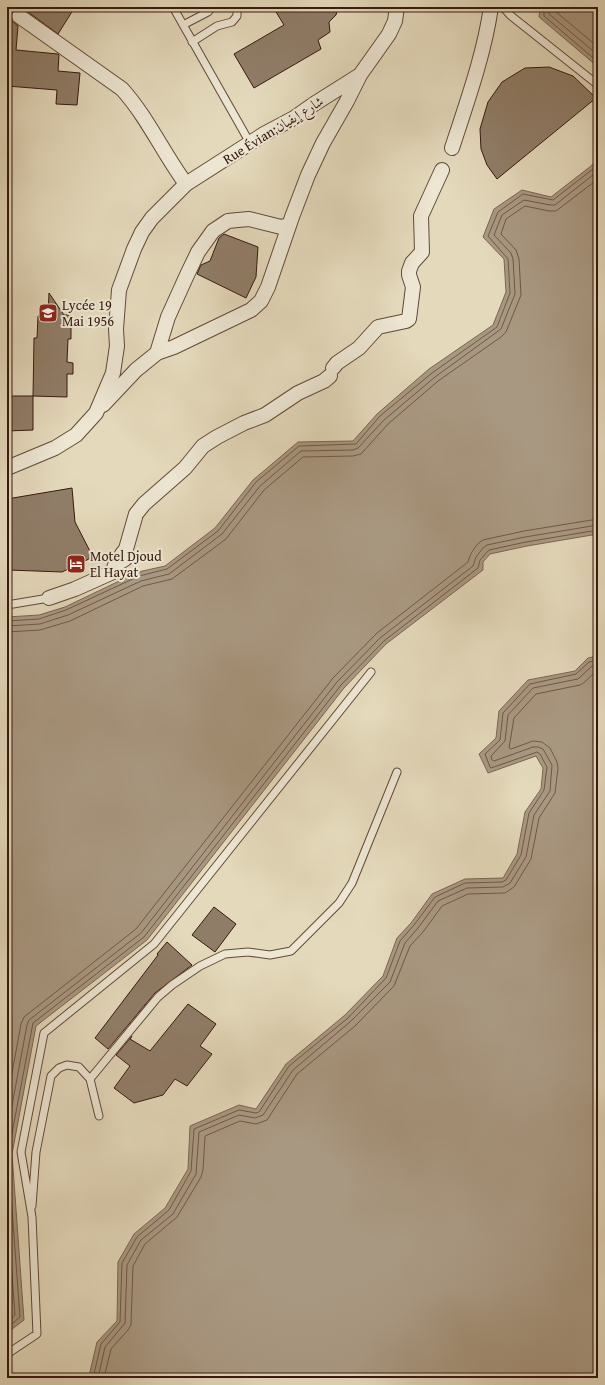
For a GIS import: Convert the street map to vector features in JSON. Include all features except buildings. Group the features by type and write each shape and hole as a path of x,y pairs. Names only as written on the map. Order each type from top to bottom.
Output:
{"street":[{"name":"Rue Évian;شارع إيفيان","path":"7,468 55,448 76,435 136,370 157,353 174,347 251,310 261,301 271,280 289,224 308,175 323,143 347,102 360,75 389,34 397,7"},
{"path":"452,148 473,82 489,21 491,7"},
{"path":"19,16 122,89 135,104 173,167 186,184"},
{"name":"Rue Évian;شارع إيفيان","path":"96,413 113,373 117,346 116,329 119,290 142,232 152,218 186,184 268,132 294,118 360,75"},
{"path":"49,598 75,589 113,572 115,565 125,559 122,554 126,549 136,514 144,504 185,468 203,446 217,437 265,415 298,393 324,381 332,372 337,363 359,348 378,327 409,319 412,288 409,271 412,263 422,252 421,216 442,170"},
{"path":"157,353 172,310 198,252 213,231 228,221 238,220 249,219 281,227 289,224"}],"lane":[{"path":"173,7 250,143"},
{"path":"183,25 208,12 212,7"},
{"path":"192,42 217,26 232,22 236,16 236,7"},
{"path":"503,7 510,15 598,85"},
{"path":"7,605 49,598"},
{"path":"32,1217 21,1152 44,1033 154,944 371,672"},
{"path":"90,1078 158,997 172,985 200,966 225,954 248,952 270,955 291,951 339,903 352,884 397,772"},
{"path":"7,1354 38,1334 32,1217 36,1152 51,1076 59,1068 67,1065 78,1067 90,1078 99,1116"}],"water":[{"path":"540,7 598,7 598,67 539,17"},
{"path":"598,158 598,534 490,554 483,562 483,570 386,644 344,688 147,940 36,1026 12,1154 24,1320 7,1333 7,947 9,943 7,942 7,617 39,615 65,607 138,572 165,566 215,528 253,480 298,442 353,441 377,414 429,369 493,325 506,292 504,259 483,237 494,209 522,190 551,197 591,166"},
{"path":"598,656 598,1378 86,1378 89,1376 97,1342 117,1321 118,1262 134,1234 165,1208 188,1169 190,1126 239,1105 256,1109 286,1064 345,1015 383,976 397,938 411,923 432,894 465,879 503,878 517,854 525,812 541,789 543,768 536,756 488,773 479,754 496,738 499,711 528,680 575,671 588,658"}],"place":[{"name":"Lycée 19 Mai 1956","path":"48,313"},
{"name":"Motel Djoud El Hayat","path":"76,564"}]}
